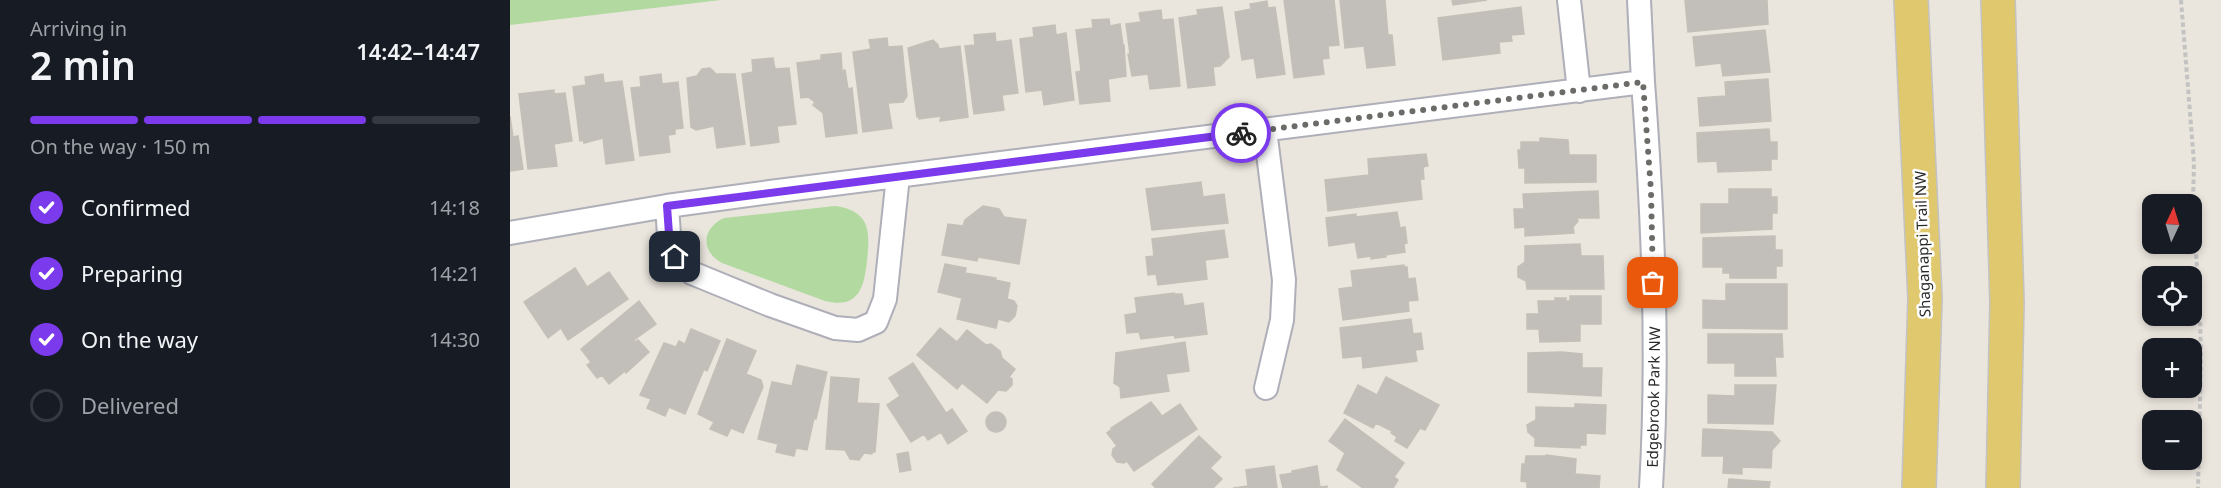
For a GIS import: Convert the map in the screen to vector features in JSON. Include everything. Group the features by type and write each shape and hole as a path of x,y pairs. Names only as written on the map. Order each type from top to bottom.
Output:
{"main road":[{"name":"Shaganappi Trail NW","path":"1911,0 1925,298 1919,488"},
{"path":"1998,0 2007,303 2003,488"}],"street":[{"path":"1569,0 1579,91"},
{"name":"Edgebrook Park NW","path":"1639,0 1651,191 1654,329 1651,488"},
{"path":"510,233 667,206 1643,82"},
{"path":"1265,130 1284,280 1282,320 1266,388"},
{"path":"667,206 669,234 675,257 692,273 770,305 835,328 858,330 876,322 885,299 898,176"}],"path":[{"path":"2181,0 2194,163 2193,203 2200,318 2198,488"}],"green space":[{"path":"510,0 721,0 510,25"},
{"path":"835,206 856,213 862,218 868,232 864,280 857,294 845,302 825,301 722,263 715,258 707,246 706,240 711,228 724,218"}],"building":[{"path":"1284,0 1334,0 1339,45 1328,46 1329,58 1322,59 1324,74 1294,78"},
{"path":"1340,0 1385,0 1388,35 1392,35 1395,65 1367,68 1364,46 1345,48"},
{"path":"1452,0 1487,0 1453,5"},
{"path":"1685,0 1767,0 1768,24 1688,32"},
{"path":"1267,1 1268,8 1275,7 1285,74 1257,78 1254,58 1242,60 1235,12 1251,9 1250,4"},
{"path":"1222,7 1229,57 1220,66 1213,67 1215,85 1188,88 1179,18 1198,15 1197,10"},
{"path":"1521,7 1524,34 1511,35 1512,41 1499,42 1500,53 1443,60 1438,18"},
{"path":"1161,10 1162,20 1173,19 1180,86 1150,89 1148,74 1132,76 1126,24 1141,22 1139,13"},
{"path":"1109,19 1110,26 1120,24 1126,76 1108,79 1110,101 1080,104 1076,72 1081,71 1076,30 1093,28 1092,20"},
{"path":"1055,25 1056,35 1066,33 1074,100 1044,105 1042,90 1026,92 1020,39 1034,37 1033,28"},
{"path":"1765,30 1770,72 1723,76 1721,63 1696,66 1693,37"},
{"path":"995,33 996,42 1011,40 1018,93 1002,95 1004,110 974,114 965,46 975,45 974,35"},
{"path":"887,38 888,47 902,46 907,96 903,102 888,103 892,128 863,132 853,52 871,49 869,40"},
{"path":"933,40 939,49 960,46 968,117 940,121 941,116 919,119 917,117 908,48"},
{"path":"841,53 842,71 845,70 848,89 852,88 857,133 826,137 823,113 813,105 815,102 808,97 801,98 797,63 821,60 821,55"},
{"path":"773,58 775,69 789,68 796,124 777,126 779,142 751,146 742,74 753,72 752,60"},
{"path":"710,68 716,74 735,74 745,144 717,148 714,126 696,130 691,127 687,78 697,76 702,69"},
{"path":"603,74 604,83 622,81 634,160 606,164 603,138 584,143 583,140 580,141 573,87 586,85 585,77"},
{"path":"661,74 662,84 678,82 683,128 675,129 675,134 668,135 670,152 640,156 631,88 641,87 640,77"},
{"path":"1768,79 1771,121 1700,126 1698,98 1726,96 1725,82"},
{"path":"554,90 554,94 565,93 572,141 554,144 557,166 528,169 519,94"},
{"path":"510,116 513,137 518,136 523,169 510,171"},
{"path":"1769,129 1770,142 1777,142 1777,159 1771,159 1771,170 1718,172 1717,161 1698,162 1697,133"},
{"path":"1540,138 1568,140 1569,155 1596,155 1596,182 1525,183 1525,168 1519,168 1518,150 1521,150 1521,142 1540,142"},
{"path":"1426,154 1428,166 1423,167 1424,179 1420,179 1422,199 1328,211 1325,180 1369,175 1368,159"},
{"path":"1201,182 1203,197 1224,194 1228,223 1152,230 1146,189"},
{"path":"1729,189 1771,189 1771,197 1777,197 1777,213 1772,213 1772,229 1701,233 1701,204 1729,204"},
{"path":"1598,191 1599,218 1577,218 1578,221 1573,227 1574,233 1525,236 1525,227 1515,228 1514,209 1524,209 1523,194"},
{"path":"983,206 999,209 1004,217 1026,220 1019,264 978,257 977,261 942,255 948,224 963,226 965,220"},
{"path":"1397,212 1400,228 1405,227 1407,243 1404,244 1405,252 1371,259 1371,256 1358,258 1355,242 1329,246 1326,218"},
{"path":"1224,230 1228,257 1205,260 1207,279 1158,285 1156,274 1148,275 1146,257 1154,256 1152,239"},
{"path":"1775,236 1775,250 1782,250 1782,266 1776,266 1776,278 1730,278 1730,273 1723,273 1723,267 1703,267 1703,238"},
{"path":"1580,244 1581,256 1603,256 1604,289 1527,289 1526,281 1518,277 1518,267 1525,262 1525,246"},
{"path":"945,264 966,268 965,273 996,278 995,280 1010,283 1007,299 1014,301 1017,306 1015,316 1009,322 998,319 996,328 957,319 962,298 938,292"},
{"path":"1404,265 1407,267 1408,279 1415,278 1418,300 1408,301 1409,311 1343,320 1339,289 1353,287 1351,271"},
{"path":"575,268 587,287 609,272 628,299 568,340 561,328 548,338 524,302"},
{"path":"1726,284 1787,284 1787,329 1703,328 1703,300 1726,301"},
{"path":"1182,294 1184,306 1203,303 1207,334 1141,339 1139,332 1127,333 1125,315 1137,313 1135,298"},
{"path":"1570,296 1601,296 1601,324 1580,324 1580,341 1540,342 1539,329 1527,329 1527,314 1539,314 1538,301 1555,301 1555,298 1566,298 1566,301 1570,301"},
{"path":"639,301 656,324 634,340 635,342 638,340 649,352 626,373 625,371 609,384 602,375 597,378 587,365 591,362 581,349"},
{"path":"1411,319 1413,334 1421,333 1423,349 1415,350 1417,361 1363,368 1362,356 1343,358 1340,328"},
{"path":"940,328 957,342 967,330 986,345 991,344 1000,351 1002,358 1015,369 1009,377 1012,379 1012,385 1006,391 998,390 987,403 962,383 957,389 917,355"},
{"path":"691,329 720,341 707,371 704,369 685,414 669,407 665,416 647,408 651,399 640,395 664,343 676,347 679,341 685,344"},
{"path":"1708,334 1782,334 1783,357 1775,357 1776,376 1735,376 1735,363 1708,363"},
{"path":"727,339 756,351 746,374 761,380 763,387 743,433 731,428 727,436 710,429 714,422 698,414"},
{"path":"1185,342 1189,371 1166,374 1169,391 1121,398 1120,387 1114,383 1116,353"},
{"path":"1528,353 1582,354 1582,368 1602,368 1601,396 1528,392"},
{"path":"913,363 946,413 952,409 967,431 948,444 941,432 928,440 924,434 911,442 887,405 900,396 889,378"},
{"path":"797,365 827,372 807,450 796,448 794,456 776,452 778,444 758,439 772,382 792,386"},
{"path":"831,377 859,379 857,403 879,404 875,452 864,453 859,460 850,459 845,450 826,449"},
{"path":"1386,377 1439,405 1425,430 1420,428 1407,448 1395,441 1397,437 1391,433 1392,431 1376,423 1373,428 1344,413 1358,385 1377,395"},
{"path":"1735,385 1776,385 1773,424 1708,423 1708,395 1735,396"},
{"path":"1151,402 1162,416 1180,404 1197,429 1134,471 1127,461 1117,462 1112,455 1113,449 1117,446 1107,433"},
{"path":"1575,404 1606,405 1605,434 1586,433 1586,445 1580,445 1580,448 1535,446 1535,438 1528,432 1527,425 1536,420 1536,407 1575,408"},
{"path":"992,412 1000,412 1006,418 1006,426 1000,432 992,432 986,426 986,418"},
{"path":"1345,419 1404,463 1394,477 1398,480 1393,488 1363,488 1337,470 1345,453 1329,441"},
{"path":"1703,429 1772,432 1780,441 1772,450 1771,468 1742,467 1742,474 1723,473 1724,456 1702,456"},
{"path":"1199,436 1221,457 1210,468 1222,479 1213,488 1156,488 1152,484"},
{"path":"908,452 911,470 900,472 897,454"},
{"path":"1546,455 1576,459 1575,474 1600,476 1599,488 1527,488 1527,482 1521,481 1522,464 1525,464 1526,456"},
{"path":"1274,466 1277,488 1233,488 1248,486 1246,470"},
{"path":"1317,466 1320,487 1327,486 1327,488 1283,488 1280,475"},
{"path":"1729,479 1770,482 1769,488 1728,488"}],"way so far":[{"path":"1241,133 1643,82 1651,191 1653,283"}],"route":[{"path":"675,257 669,234 667,206 1241,133"}]}
